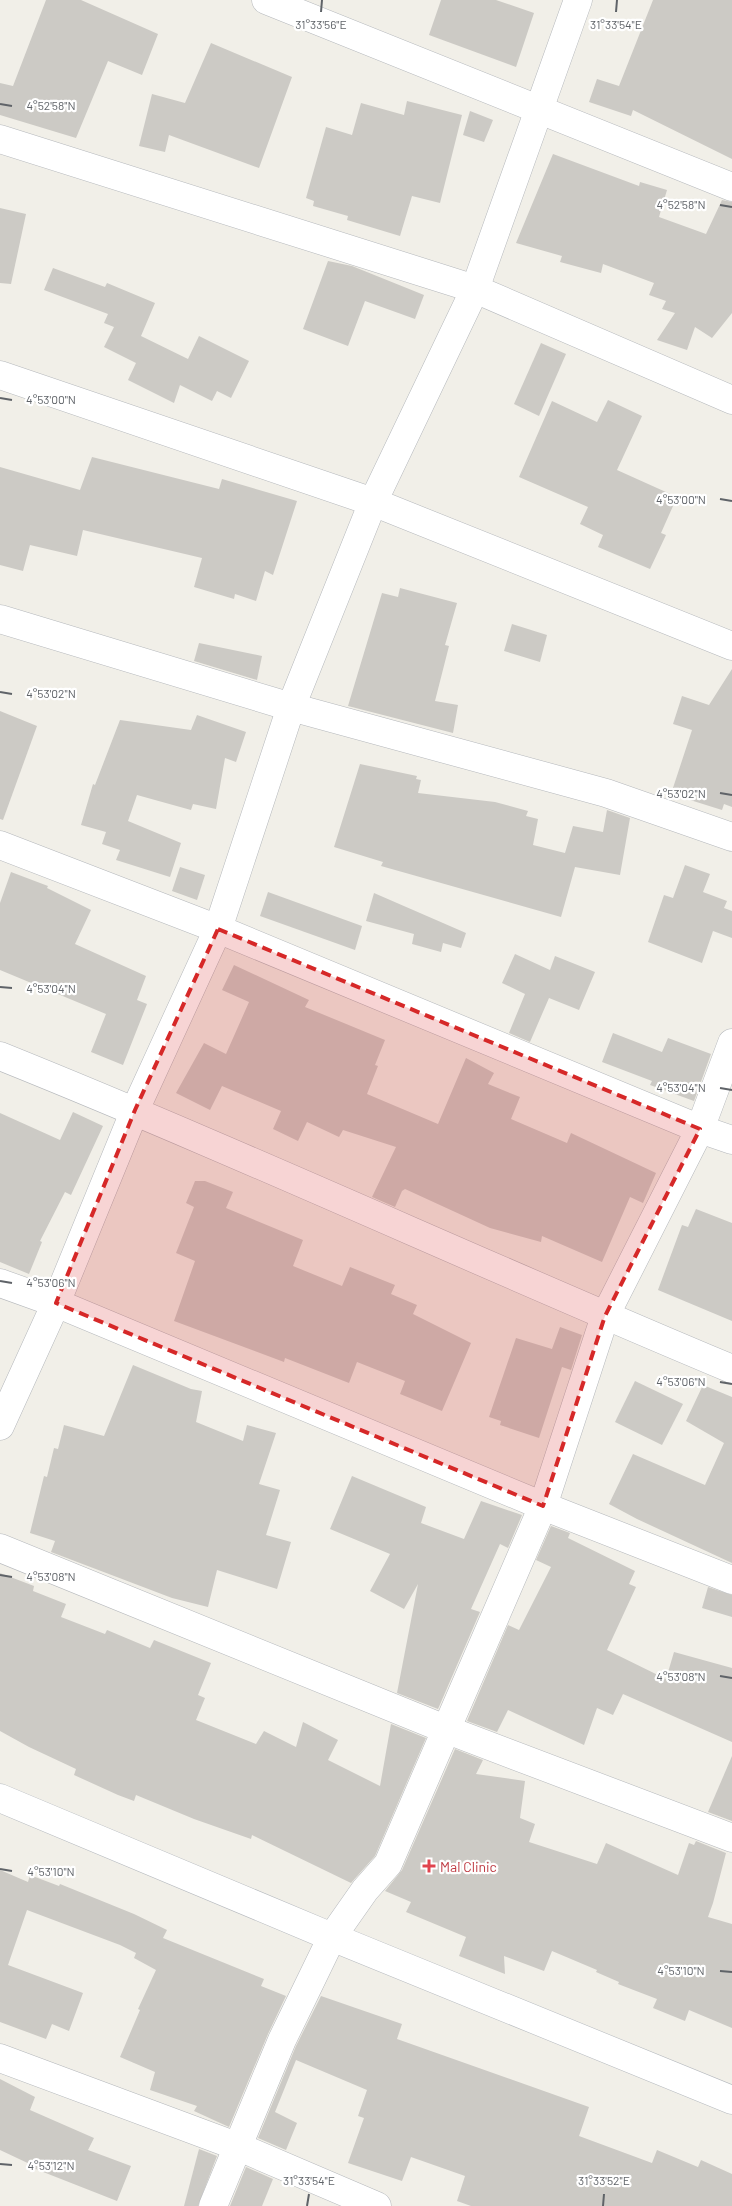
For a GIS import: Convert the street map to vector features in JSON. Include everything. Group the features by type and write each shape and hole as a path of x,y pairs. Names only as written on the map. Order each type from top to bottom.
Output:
{"street":[{"path":"266,0 732,187"},
{"path":"0,1426 56,1303 135,1110 218,929 291,707 373,502 475,289 578,0"},
{"path":"0,139 475,289 732,400"},
{"path":"0,375 373,502 732,646"},
{"path":"0,619 291,707 606,793 732,837"},
{"path":"0,845 218,929 700,1129 732,1140"},
{"path":"213,2206 282,2040 332,1937 364,1890 388,1864 543,1506 605,1316 700,1129 732,1043"},
{"path":"0,1056 135,1110 605,1316 732,1369"},
{"path":"0,1283 56,1303 543,1506 732,1580"},
{"path":"0,1548 445,1729 732,1838"},
{"path":"0,1798 332,1937 732,2100"},
{"path":"0,2058 239,2147 377,2206"}],"highlighted area":[{"path":"218,929 700,1129 605,1316 543,1506 56,1303 135,1110"}],"building":[{"path":"46,0 81,0 158,34 142,75 108,61 76,138 0,115 0,83 13,86"},
{"path":"441,0 496,0 534,13 516,67 429,35"},
{"path":"653,0 732,0 732,159 633,110 631,116 589,102 597,79 619,86"},
{"path":"211,43 292,77 259,168 169,135 165,152 139,146 152,94 185,103"},
{"path":"407,101 462,115 440,203 412,196 400,236 347,220 348,216 313,206 314,201 306,198 326,127 352,135 361,103 404,115"},
{"path":"470,111 493,120 484,142 463,135"},
{"path":"553,154 639,186 640,182 667,190 659,217 706,234 722,200 732,202 732,313 712,338 695,327 687,350 657,340 675,313 662,309 666,301 649,295 654,283 603,264 601,273 560,262 562,256 516,243"},
{"path":"0,208 26,214 11,284 0,283"},
{"path":"328,261 352,266 424,295 415,319 365,301 348,346 303,329"},
{"path":"53,268 105,287 107,283 155,303 141,336 188,359 199,336 249,361 231,398 217,391 212,401 180,385 174,403 128,380 136,363 104,347 114,327 104,323 108,314 44,290"},
{"path":"541,343 566,354 539,416 514,404"},
{"path":"608,400 642,416 617,470 677,497 661,533 666,535 650,569 598,547 603,535 580,524 588,507 519,477 552,401 597,422"},
{"path":"92,457 219,489 222,479 297,501 273,575 265,571 256,601 235,594 234,599 194,587 202,558 83,530 77,556 30,545 23,571 0,565 0,467 80,490"},
{"path":"400,588 457,603 445,645 449,646 435,701 458,705 453,733 348,706 382,593 398,597"},
{"path":"512,624 547,635 540,662 504,651"},
{"path":"199,643 262,656 257,680 194,661"},
{"path":"732,669 732,807 724,804 722,810 671,794 692,730 673,724 682,696 709,705"},
{"path":"0,711 37,726 3,820 0,819"},
{"path":"197,715 246,732 236,762 225,758 216,809 193,804 191,810 137,795 128,821 181,843 170,877 116,860 120,850 102,844 106,832 81,825 93,784 95,785 120,720 191,730"},
{"path":"360,764 417,776 416,779 421,780 418,793 495,802 528,811 526,816 538,819 533,845 565,853 573,826 603,832 607,810 630,818 620,875 575,867 561,917 381,866 383,862 334,847"},
{"path":"685,865 710,874 703,892 727,901 724,908 732,911 732,938 713,931 702,963 648,942 664,895 673,898"},
{"path":"180,867 205,875 197,900 172,891"},
{"path":"11,872 48,886 47,888 91,910 75,944 146,976 137,1000 147,1004 123,1065 91,1052 106,1014 0,970 0,903"},
{"path":"268,892 362,926 355,950 260,916"},
{"path":"374,893 466,933 461,948 443,943 441,952 412,944 414,934 366,921"},
{"path":"515,954 550,970 555,956 595,972 579,1010 549,998 530,1042 509,1033 525,994 502,983"},
{"path":"234,965 309,1000 305,1007 385,1040 375,1065 378,1066 367,1094 438,1124 466,1058 494,1073 488,1084 520,1097 511,1119 567,1143 571,1133 656,1173 643,1203 630,1197 602,1262 542,1236 541,1242 490,1228 405,1189 402,1191 395,1207 372,1197 396,1147 343,1130 339,1137 307,1122 298,1141 273,1129 281,1111 222,1086 210,1110 176,1093 204,1043 226,1054 249,1002 222,990"},
{"path":"613,1033 662,1052 668,1038 711,1054 694,1101 650,1085 652,1081 602,1062"},
{"path":"73,1112 103,1126 71,1195 65,1192 40,1241 42,1242 29,1274 0,1262 0,1113 60,1140"},
{"path":"195,1181 205,1181 233,1192 226,1208 303,1240 293,1266 342,1286 350,1267 395,1285 391,1294 417,1305 413,1314 471,1343 442,1411 400,1394 405,1381 357,1362 349,1383 285,1358 284,1362 174,1321 195,1261 176,1253 194,1207 186,1203"},
{"path":"696,1209 732,1223 732,1321 658,1290 682,1225 688,1227"},
{"path":"560,1327 582,1335 571,1370 562,1367 539,1438 500,1425 501,1421 489,1417 516,1338 552,1349"},
{"path":"133,1365 191,1389 202,1391 196,1422 243,1441 247,1425 276,1433 259,1484 280,1490 266,1535 291,1542 277,1589 217,1570 208,1607 172,1598 51,1552 55,1541 30,1533 44,1476 47,1477 54,1448 58,1449 64,1425 104,1436"},
{"path":"635,1381 683,1404 662,1445 615,1422"},
{"path":"703,1385 732,1397 732,1563 609,1504 633,1454 705,1485 724,1443 686,1421"},
{"path":"352,1476 426,1507 421,1523 464,1539 481,1501 522,1515 508,1548 500,1544 471,1609 480,1612 438,1709 397,1693 418,1584 404,1609 370,1591 390,1554 330,1529"},
{"path":"551,1526 570,1533 568,1538 635,1571 629,1584 636,1587 607,1650 666,1679 674,1652 732,1668 732,1742 623,1694 613,1715 597,1708 584,1745 508,1710 497,1732 467,1721 508,1625 519,1630 551,1567 536,1560"},
{"path":"0,1573 34,1586 33,1591 66,1604 61,1617 105,1634 107,1630 150,1648 154,1640 211,1663 198,1695 205,1698 196,1720 256,1744 264,1731 296,1747 303,1722 338,1740 328,1760 380,1786 391,1724 426,1738 375,1856 351,1883 252,1835 251,1839 194,1819 136,1795 134,1801 118,1795 74,1775 76,1769 0,1731"},
{"path":"708,1587 732,1595 732,1617 702,1608"},
{"path":"455,1749 483,1760 476,1774 525,1781 520,1818 535,1824 529,1842 597,1864 606,1843 678,1875 689,1843 694,1845 696,1841 726,1853 708,1917 732,1924 732,2028 689,2010 685,2021 653,2008 657,1999 618,1984 619,1982 596,1972 597,1970 552,1951 544,1971 504,1956 505,1974 459,1956 466,1937 406,1912 411,1902 385,1891 402,1870"},
{"path":"732,1756 732,1821 708,1812"},
{"path":"0,1870 28,1882 30,1875 59,1886 60,1884 134,1914 167,1930 163,1938 264,1979 261,1986 286,1996 229,2127 194,2111 197,2106 150,2090 155,2072 120,2057 140,2010 138,2009 156,1970 134,1958 136,1953 120,1945 27,1910 8,1965 83,1993 69,2031 52,2024 46,2039 0,2022"},
{"path":"321,1996 402,2024 397,2039 589,2107 579,2136 652,2163 657,2150 698,2167 701,2160 732,2174 732,2206 471,2206 457,2201 465,2176 411,2157 402,2181 348,2163 364,2118 358,2116 367,2090 296,2060 275,2112 297,2123 286,2150 258,2138 296,2046"},
{"path":"0,2079 35,2097 30,2110 94,2138 88,2150 131,2166 117,2201 33,2168 34,2166 0,2150"},
{"path":"199,2149 217,2156 198,2206 184,2206"},
{"path":"246,2167 273,2179 262,2206 230,2206"}],"place":[{"name":"Mal Clinic","path":"429,1866"}]}
